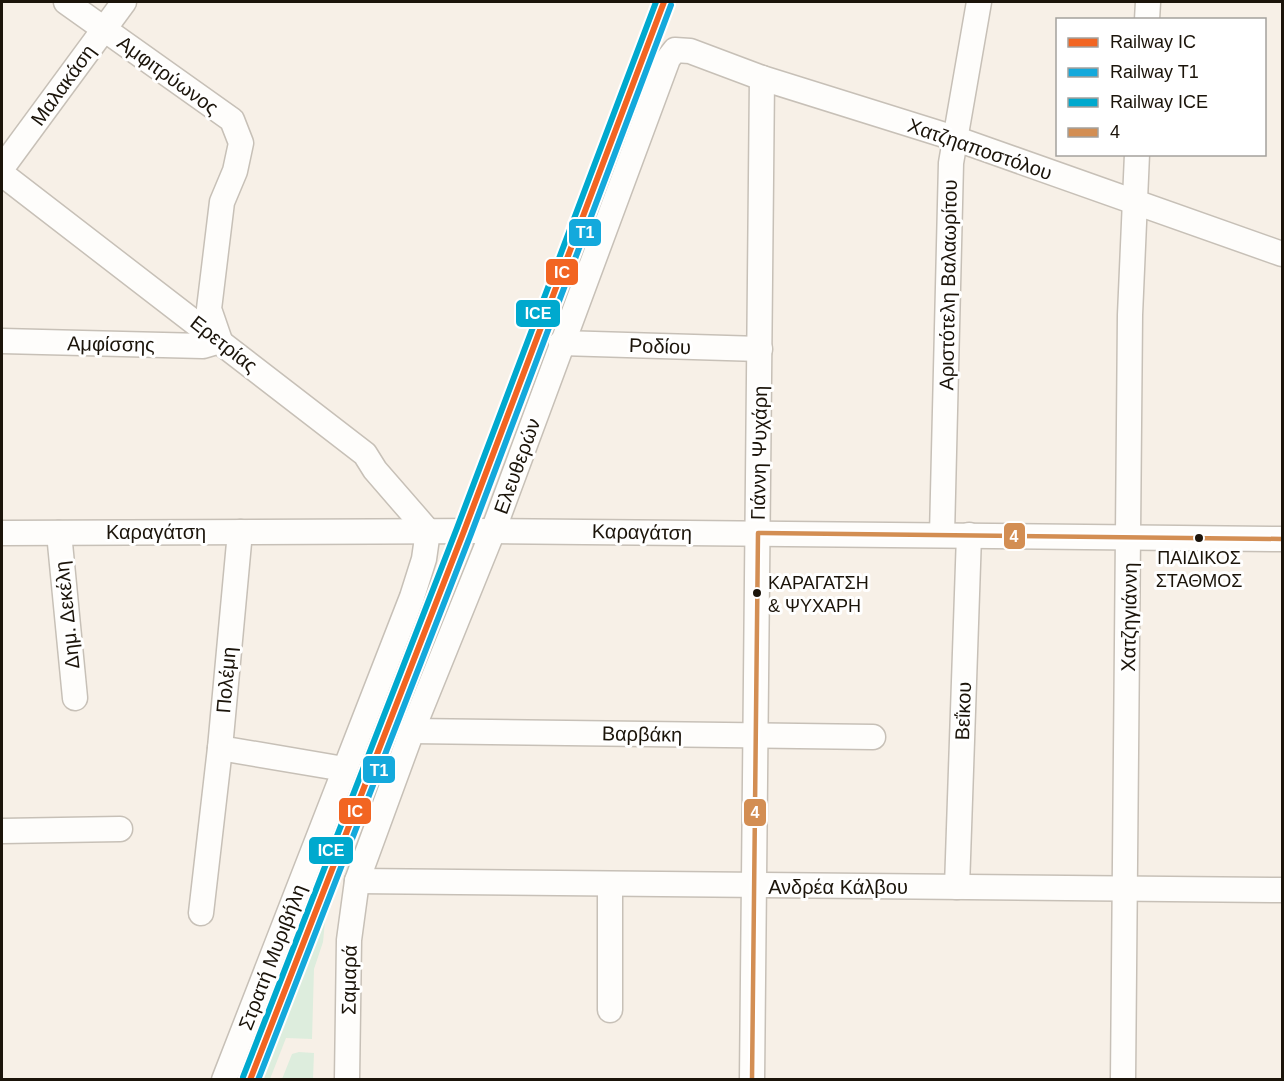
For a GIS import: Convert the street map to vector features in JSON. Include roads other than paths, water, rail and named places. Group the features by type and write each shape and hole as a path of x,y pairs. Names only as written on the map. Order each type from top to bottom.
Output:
{"street":[{"name":"Αμφιτρύωνος","path":"66,2 232,120 241,143 235,171 222,202 209,309 220,341"},
{"name":"Μαλακάση","path":"2,168 124,2"},
{"name":"Αριστότελη Βαλαωρίτου","path":"942,535 951,163 980,2"},
{"path":"1147,18 1148,2"},
{"name":"Χατζηαποστόλου","path":"675,50 690,51 762,78 954,138 1282,254"},
{"name":"Ελευθερών","path":"357,881 412,731 493,531 668,59 675,50"},
{"name":"Γιάννη Ψυχάρη","path":"752,1080 762,78"},
{"name":"Χατζηγιάννη","path":"1123,1080 1133,202 1137,156"},
{"name":"Ερετρίας","path":"2,174 365,454 375,470 429,531"},
{"name":"Αμφίσσης","path":"2,341 203,346 220,341"},
{"name":"Ροδίου","path":"561,343 760,349"},
{"name":"Στρατή Μυριβήλη","path":"224,1080 419,578 429,531"},
{"name":"Καραγάτση","path":"2,533 493,531 1282,539"},
{"name":"Δημ. Δεκέλη","path":"59,532 75,698"},
{"name":"Πολέμη","path":"201,913 220,748 240,532"},
{"name":"Βεΐκου","path":"957,887 969,535"},
{"name":"Βαρβάκη","path":"412,731 873,737"},
{"path":"220,748 344,770"},
{"path":"2,831 120,829"},
{"name":"Ανδρέα Κάλβου","path":"357,881 610,886 1282,890"},
{"name":"Σαμαρά","path":"346,1080 349,940 357,881"},
{"path":"610,886 610,1011"}],"rail line":[{"name":"ICE","path":"243,1077 457,528 656,2"},
{"name":"IC","path":"250,1080 464,531 664,2"},
{"name":"T1","path":"258,1080 471,534 671,5"}],"place":[{"name":"ΠΑΙΔΙΚΟΣ ΣΤΑΘΜΟΣ","path":"1199,538"},
{"name":"ΚΑΡΑΓΑΤΣΗ & ΨΥΧΑΡΗ","path":"757,593"}]}
